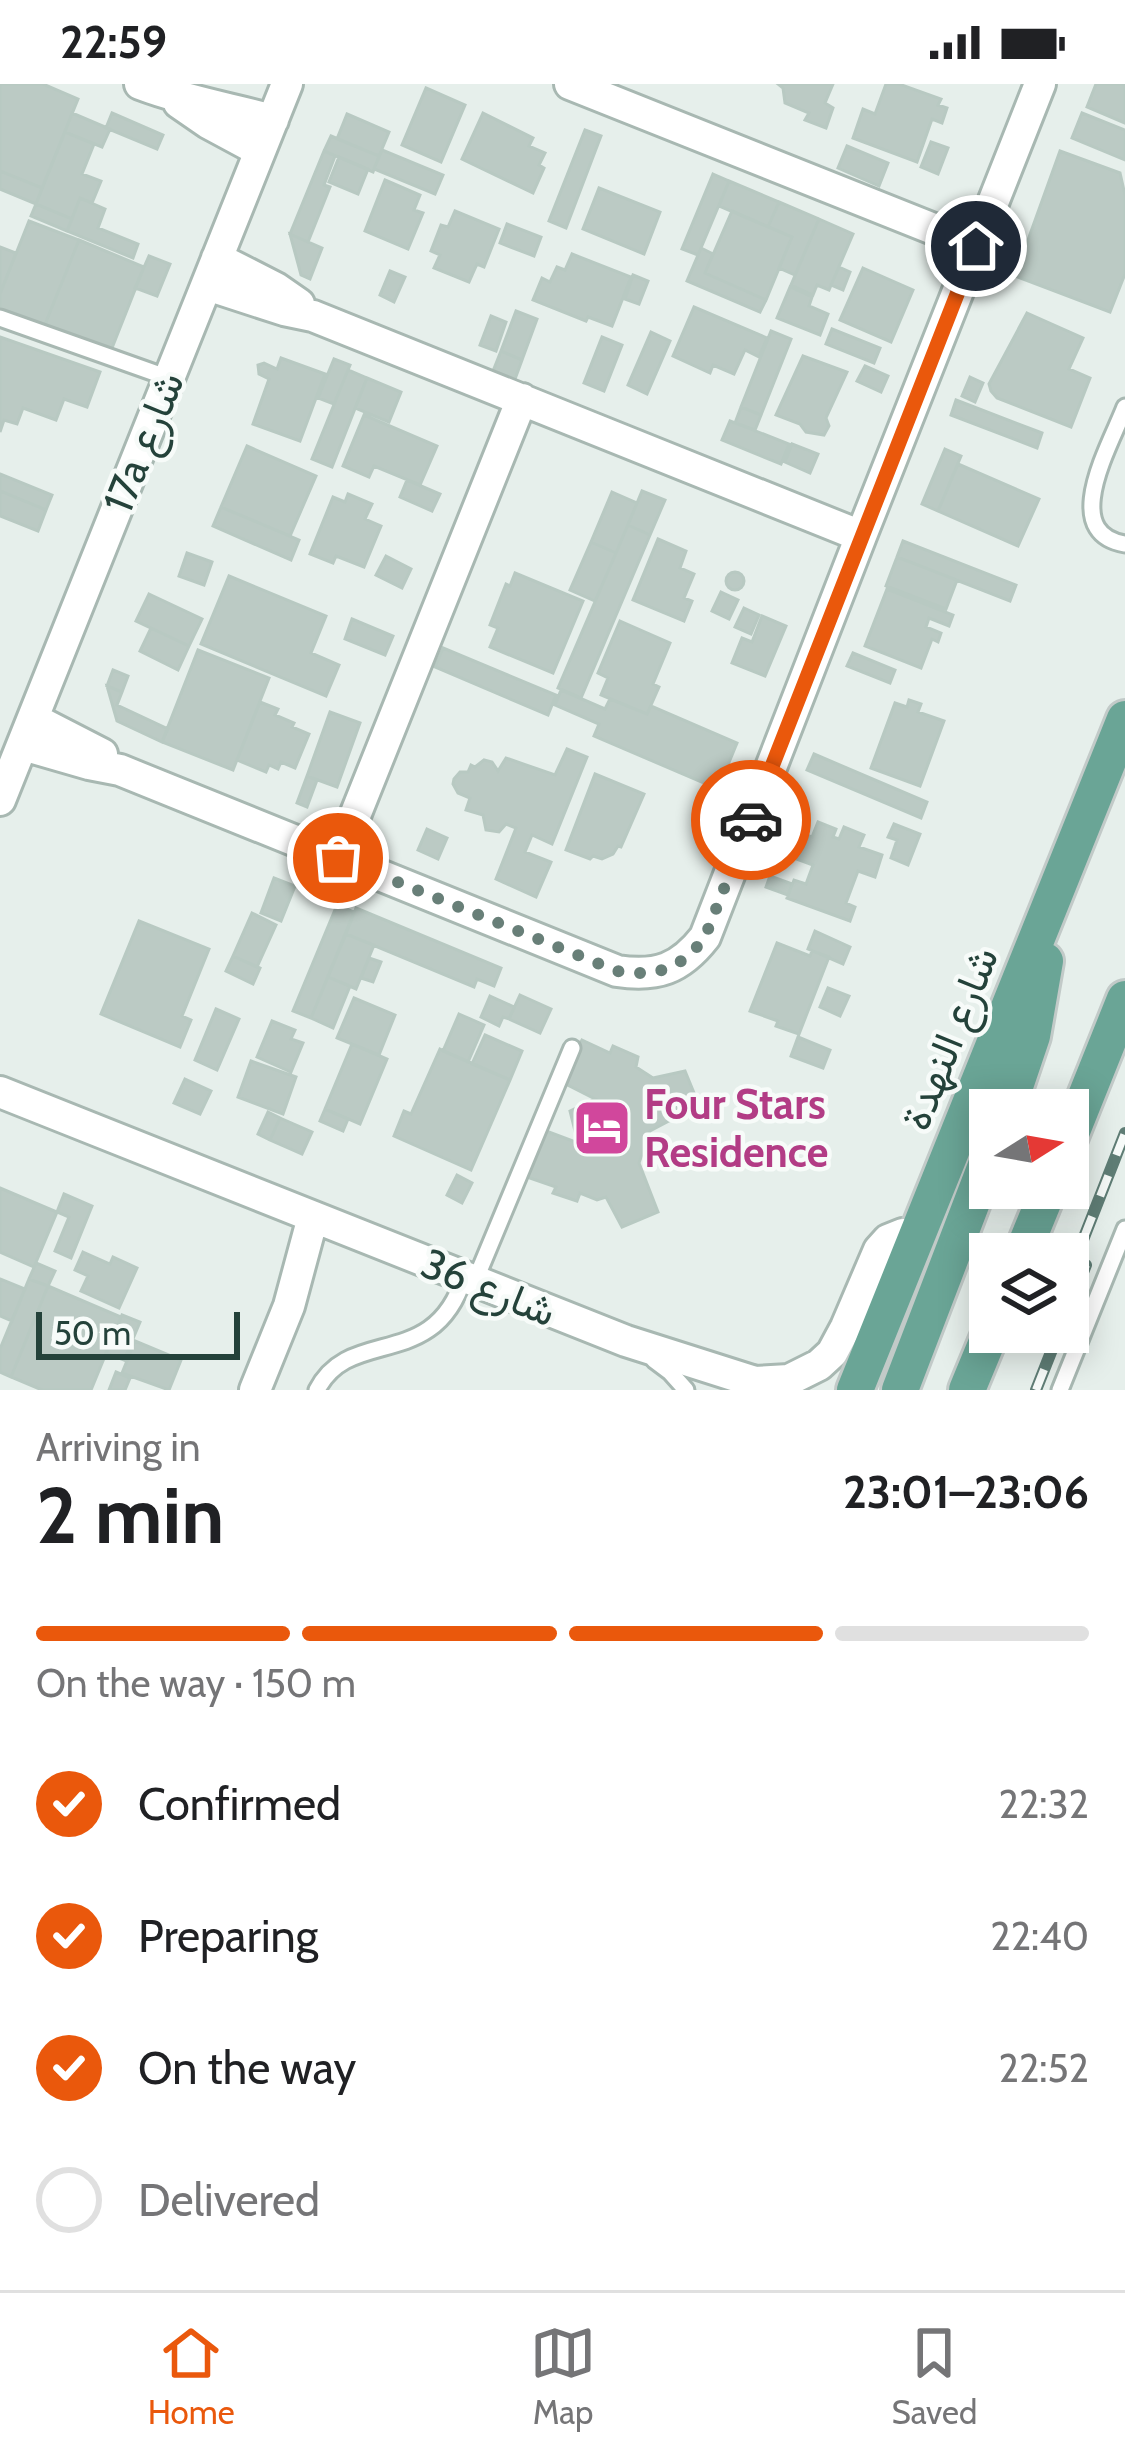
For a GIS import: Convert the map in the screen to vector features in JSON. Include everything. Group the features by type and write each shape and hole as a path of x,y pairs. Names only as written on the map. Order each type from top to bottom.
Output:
{"main road":[{"name":"شارع النهدة","path":"855,1390 1125,719"},
{"path":"1014,1089 1032,1036 1054,898"},
{"path":"1089,1089 1125,999"},
{"path":"899,1390 969,1209"},
{"path":"967,1390 982,1353"}],"street":[{"path":"140,84 272,119"},
{"name":"17a شارع","path":"0,800 19,740 287,84"},
{"path":"570,84 976,246"},
{"path":"19,740 120,770 617,971 657,972 676,965 705,937 1040,84"},
{"path":"170,95 208,123 260,151"},
{"path":"212,272 284,310 313,316 861,536"},
{"path":"338,858 522,399"},
{"path":"1096,1072 1125,1047"},
{"name":"شارع 36","path":"0,1092 626,1341 754,1382 788,1380 820,1365 832,1353 879,1250 903,1234 918,1235"},
{"path":"255,1390 289,1306 309,1280 324,1221"}],"lane":[{"path":"0,318 169,378"},
{"path":"1125,407 1090,505 1097,530 1106,539 1125,544"},
{"path":"317,1390 328,1372 346,1360 429,1331 451,1308 469,1279 572,1048"},
{"path":"1060,1390 1124,1235"},
{"path":"626,1341 670,1372 686,1390"}],"building":[{"path":"0,84 43,84 78,99 42,188 0,171"},
{"path":"778,84 833,84 825,103 833,108 826,128 805,120 809,113 785,103"},
{"path":"886,84 941,99 938,105 947,108 942,123 932,119 917,162 853,138 863,109 875,114"},
{"path":"1096,84 1125,84 1125,123 1087,107"},
{"path":"426,88 465,105 441,162 402,145"},
{"path":"72,113 110,129 102,147 65,132"},
{"path":"112,113 163,135 157,149 106,128"},
{"path":"483,113 533,138 529,146 545,153 533,193 462,159"},
{"path":"1082,113 1125,130 1125,160 1072,138"},
{"path":"347,114 389,132 379,156 337,139"},
{"path":"585,130 601,136 566,228 549,221"},
{"path":"65,132 94,144 82,174 101,181 92,203 80,198 72,219 36,204"},
{"path":"331,136 379,156 373,172 324,151"},
{"path":"931,142 948,148 938,174 921,167"},
{"path":"847,146 888,163 879,186 838,168"},
{"path":"382,150 443,175 435,194 374,169"},
{"path":"324,151 335,156 324,185 330,187 308,242 290,234"},
{"path":"1060,151 1120,173 1125,195 1125,274 1110,312 1015,276"},
{"path":"339,157 368,169 358,194 329,182"},
{"path":"0,171 42,188 36,204 0,189"},
{"path":"713,174 729,181 698,255 682,249"},
{"path":"385,180 420,195 414,210 423,213 408,249 365,231"},
{"path":"729,181 779,202 768,227 719,206"},
{"path":"599,188 660,212 644,254 583,229"},
{"path":"80,198 105,209 98,228 138,244 133,258 67,231"},
{"path":"779,202 819,219 795,275 779,268 792,237 768,227"},
{"path":"36,204 72,219 67,231 31,216"},
{"path":"455,211 499,229 484,267 477,264 469,282 434,268 440,255 431,251 441,225 448,227"},
{"path":"732,211 792,237 766,300 705,273"},
{"path":"819,219 853,234 829,290 817,285 813,295 791,285"},
{"path":"29,221 79,240 44,327 0,310 0,294"},
{"path":"507,224 541,237 534,256 500,243"},
{"path":"290,234 322,248 310,279 301,275"},
{"path":"79,240 144,267 110,353 44,327"},
{"path":"0,247 16,253 1,291 0,291"},
{"path":"701,248 713,254 705,273 766,300 760,312 687,281"},
{"path":"572,254 631,277 612,326 533,300 542,278 550,282 557,267 565,270"},
{"path":"149,256 170,264 157,296 135,288"},
{"path":"839,267 850,272 843,290 831,285"},
{"path":"863,268 913,290 891,342 840,320"},
{"path":"390,271 405,277 394,302 380,295"},
{"path":"633,275 648,281 639,304 625,299"},
{"path":"790,287 812,297 809,306 828,314 820,335 777,318"},
{"path":"694,307 767,338 759,357 745,350 734,374 713,365 710,373 673,356"},
{"path":"516,311 537,319 522,360 501,351"},
{"path":"1027,313 1083,338 1069,369 1090,378 1071,427 997,398 991,391 989,384"},
{"path":"491,316 506,322 496,351 480,345"},
{"path":"832,329 880,348 874,363 826,344"},
{"path":"771,331 791,339 761,415 741,407"},
{"path":"651,332 670,341 647,394 628,385"},
{"path":"0,337 100,372 87,407 64,399 56,420 23,408 17,424 4,420 0,432"},
{"path":"602,337 622,345 604,391 584,383"},
{"path":"501,351 522,360 515,379 493,371"},
{"path":"803,356 847,372 826,418 829,426 824,435 806,432 800,424 776,415"},
{"path":"281,358 325,374 300,441 253,424 269,379 259,374 258,365 277,369"},
{"path":"334,359 350,365 334,404 318,398"},
{"path":"865,366 888,376 881,392 857,381"},
{"path":"348,370 367,378 332,467 312,459"},
{"path":"970,377 983,383 975,402 962,396"},
{"path":"367,378 401,392 389,422 355,408"},
{"path":"956,400 1042,433 1037,448 951,415"},
{"path":"741,407 761,415 755,430 735,423"},
{"path":"364,415 437,446 420,485 374,466 369,477 343,466"},
{"path":"730,421 789,444 781,464 722,440"},
{"path":"792,444 818,454 810,473 785,462"},
{"path":"247,446 316,476 290,536 221,507"},
{"path":"945,449 961,456 938,511 922,504"},
{"path":"958,464 1039,499 1018,546 938,511"},
{"path":"0,474 52,495 46,510 0,491"},
{"path":"407,480 440,494 432,511 400,497"},
{"path":"0,491 46,510 38,531 0,516"},
{"path":"642,491 665,500 650,535 628,525"},
{"path":"612,492 637,503 616,553 591,542"},
{"path":"348,494 372,504 365,519 381,526 364,567 336,556 333,563 310,554 333,497 345,502"},
{"path":"221,507 299,540 291,560 213,526"},
{"path":"628,525 650,535 581,698 558,688"},
{"path":"658,539 686,551 680,568 694,574 684,598 692,601 684,621 633,600"},
{"path":"903,541 1016,585 1010,601 897,557"},
{"path":"591,542 616,553 595,601 570,590"},
{"path":"187,553 212,562 204,585 179,576"},
{"path":"386,556 411,569 402,588 376,575"},
{"path":"897,557 957,580 946,609 886,586"},
{"path":"735,572 744,581 735,590 726,581"},
{"path":"515,573 583,601 553,673 490,647 498,628 490,625"},
{"path":"229,576 326,616 311,653 339,665 326,696 201,644"},
{"path":"887,589 953,615 949,626 929,618 926,627 941,633 938,642 932,639 921,668 865,646"},
{"path":"721,592 738,600 729,619 712,611"},
{"path":"149,594 202,619 189,646 136,621"},
{"path":"744,608 759,615 751,634 735,627"},
{"path":"762,616 786,626 765,676 732,663 742,638 752,642"},
{"path":"352,619 393,636 385,655 345,639"},
{"path":"620,621 670,643 647,714 601,695 608,678 598,673"},
{"path":"151,628 189,646 178,670 140,651"},
{"path":"443,648 556,695 548,715 435,667"},
{"path":"198,650 269,678 233,770 162,742"},
{"path":"853,653 895,670 890,683 847,666"},
{"path":"113,670 128,676 122,692 107,686"},
{"path":"107,686 122,692 117,705 168,729 162,742 117,721"},
{"path":"561,690 605,709 610,699 647,714 651,706 737,743 718,789 594,736 599,724 555,705"},
{"path":"909,700 921,704 918,712 944,721 920,786 871,768 895,703 907,707"},
{"path":"260,702 278,709 275,715 309,734 295,768 281,762 278,769 269,765 266,772 237,760"},
{"path":"330,712 360,723 337,787 307,776"},
{"path":"567,749 587,757 552,844 532,835 525,852 551,862 536,897 496,879 516,828 506,824 499,832 486,830 483,815 466,810 470,798 458,793 454,779 484,760 498,771 506,758 555,775"},
{"path":"814,754 927,802 921,818 807,770"},
{"path":"595,774 644,794 621,847 602,859 566,850"},
{"path":"307,776 317,780 307,807 297,803"},
{"path":"818,822 836,829 833,837 839,839 844,827 864,835 859,847 882,855 875,877 858,871 846,903 855,907 850,921 787,898 794,880 806,884 813,865 794,858 803,834 812,837"},
{"path":"894,824 920,834 908,865 891,858 897,840 888,837"},
{"path":"427,829 447,838 438,859 418,850"},
{"path":"770,876 792,884 788,895 766,887"},
{"path":"274,878 295,886 281,921 261,913"},
{"path":"337,905 354,912 311,1018 293,1011"},
{"path":"356,908 501,968 494,986 477,979 474,987 346,934"},
{"path":"252,913 276,925 257,967 233,956"},
{"path":"139,921 209,949 182,1016 191,1020 180,1047 101,1014"},
{"path":"815,931 850,947 843,964 808,949"},
{"path":"346,934 374,945 356,989 328,977"},
{"path":"777,943 810,956 812,951 829,957 799,1034 750,1011"},
{"path":"233,956 260,968 253,984 226,971"},
{"path":"369,958 381,962 373,982 361,978"},
{"path":"328,977 350,986 333,1028 311,1018"},
{"path":"828,988 849,996 840,1016 820,1007"},
{"path":"520,995 551,1009 540,1033 509,1019"},
{"path":"490,996 514,1007 499,1026 481,1017"},
{"path":"354,998 395,1015 379,1055 337,1038"},
{"path":"216,1009 239,1019 217,1070 195,1060"},
{"path":"459,1014 484,1025 468,1062 443,1051"},
{"path":"272,1021 295,1030 291,1039 303,1043 291,1072 257,1057"},
{"path":"485,1035 522,1051 510,1080 472,1064"},
{"path":"798,1037 830,1050 823,1068 791,1056"},
{"path":"582,1040 610,1053 613,1046 638,1057 636,1067 653,1078 685,1071 699,1105 650,1131 639,1163 658,1212 622,1227 606,1197 597,1200 580,1193 577,1201 527,1177 541,1129 578,1143 570,1111 595,1099 560,1081"},
{"path":"352,1044 387,1059 360,1124 325,1109"},
{"path":"440,1049 510,1080 471,1170 394,1136 404,1111 411,1114"},
{"path":"251,1061 296,1077 283,1114 238,1097"},
{"path":"185,1079 211,1091 200,1114 174,1103"},
{"path":"325,1109 348,1119 343,1131 320,1121"},
{"path":"268,1112 280,1118 270,1140 258,1134"},
{"path":"280,1118 312,1132 302,1154 270,1140"},
{"path":"457,1175 472,1183 462,1203 447,1195"},
{"path":"0,1188 57,1212 34,1267 0,1252"},
{"path":"64,1194 92,1206 71,1258 55,1251 69,1217 57,1212"},
{"path":"83,1252 110,1264 113,1257 137,1268 119,1308 81,1291 88,1276 75,1270"},
{"path":"36,1263 55,1271 48,1286 29,1279"},
{"path":"0,1279 25,1289 12,1321 0,1316"},
{"path":"29,1279 48,1286 11,1377 0,1372 0,1349"},
{"path":"48,1286 121,1317 91,1390 42,1390 11,1377"},
{"path":"122,1315 140,1322 124,1360 106,1353"},
{"path":"135,1341 181,1360 169,1390 122,1373"},
{"path":"116,1372 130,1378 125,1390 109,1390"}],"railway":[{"path":"1086,1233 1125,1133"},
{"path":"1036,1390 1051,1353"}],"way so far":[{"path":"338,858 617,971 637,974 676,965 705,937 751,820"}],"place":[{"name":"Four Stars Residence","path":"602,1128"}],"route":[{"path":"751,820 976,246"}]}
